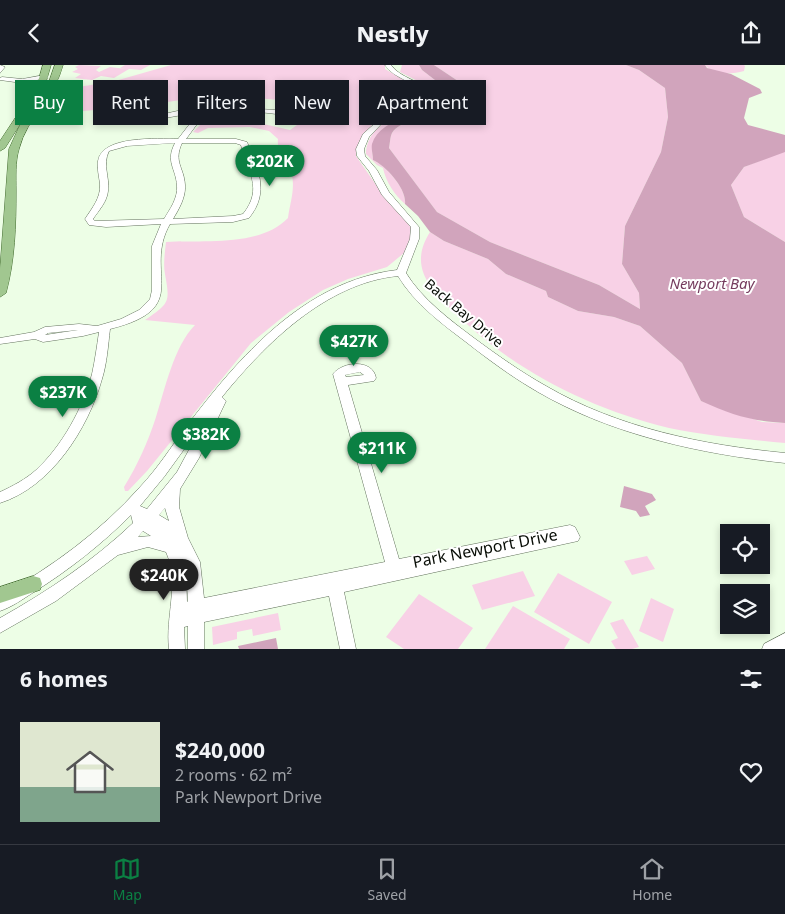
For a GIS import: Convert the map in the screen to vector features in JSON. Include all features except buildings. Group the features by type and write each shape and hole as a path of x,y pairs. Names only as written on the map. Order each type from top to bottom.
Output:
{"main road":[{"path":"43,80 47,65"},
{"path":"0,293 5,277 8,252 14,148 21,133 52,86 60,65"},
{"path":"0,148 15,125"},
{"path":"0,595 33,584"}],"street":[{"path":"0,604 33,584 80,550 130,508 158,475 195,424 264,341 303,311 346,288 377,277 400,273 403,262 415,241 415,227 385,193 373,170 361,156 360,149 366,136 383,119 420,103 427,96 424,89 391,70 388,65"},
{"path":"0,66 2,67 0,71"},
{"path":"1,79 15,81"},
{"path":"0,341 37,335 45,331 66,332 101,328 137,316 152,303 157,288 156,249 159,236 181,191 181,181 174,159 178,142 194,125"},
{"path":"178,142 241,142 244,144 245,153 254,169 259,186 251,209 246,216 233,219 98,224 89,219 104,192 102,162 105,151 108,148 119,144 178,142"},
{"name":"Back Bay Drive","path":"400,273 410,287 447,322 477,345 520,377 576,406 623,426 661,437 785,458"},
{"path":"0,498 20,488 42,471 84,410 94,387 101,328"},
{"name":"Park Newport Drive","path":"341,382 396,570"},
{"path":"0,626 26,612 110,553 146,520 183,475 200,444 228,383"},
{"path":"174,487 172,507 175,542 187,614 196,649"},
{"path":"130,508 146,520 163,537 175,542"},
{"name":"Park Newport Drive","path":"187,614 570,531 573,537 396,570"},
{"path":"110,553 123,546 141,541 175,542"},
{"path":"334,583 348,649"},
{"path":"177,649 187,614"},
{"path":"770,649 785,641"}],"shaded area":[{"path":"79,65 101,66 96,70 99,72 110,67 126,69 120,68 125,65 150,65 141,70 129,69 114,78 101,76 92,80 75,78 81,74 72,72 78,69 75,67"},
{"path":"171,65 385,65 385,69 404,80 359,80 359,125 372,125 362,137 356,156 381,192 410,224 413,236 404,253 387,267 348,279 323,290 289,312 251,343 147,471 128,491 125,491 124,487 150,435 176,356 181,344 195,325 145,320 159,310 166,301 168,291 164,258 166,242 247,238 263,234 288,218 293,189 292,177 291,171 279,148 278,139 269,131 250,127 208,128 198,133 193,132 200,125 265,124 290,130 297,125 349,125 349,80 275,80 275,100 265,99 265,80 178,80 178,100 168,102 168,80 118,80"},
{"path":"402,65 419,65 422,70 435,80 416,80 400,72"},
{"path":"434,65 626,65 639,70 665,88 668,117 661,152 625,226 622,264 639,293 640,309 599,285 490,242 437,212 389,148 392,133 402,125 486,125 486,80 456,80"},
{"path":"705,65 745,66 744,71 718,73"},
{"path":"93,85 93,110 83,111 83,86"},
{"path":"382,125 395,125 372,146 373,160 384,167 395,179 403,192 405,204 391,187 383,168 377,165 366,154 369,141 375,131"},
{"path":"785,152 785,242 744,217 731,185 744,167"},
{"path":"430,232 444,241 488,259 506,274 546,291 548,297 578,311 614,317 640,326 682,363 701,401 762,422 785,423 785,443 697,433 639,420 580,397 552,384 525,368 499,351 475,331 435,293 424,275 421,265 424,244"},
{"path":"647,556 655,569 632,575 624,561"},
{"path":"523,571 535,596 482,610 472,585"},
{"path":"558,573 612,602 589,644 534,612"},
{"path":"419,594 473,628 458,649 404,649 386,637"},
{"path":"651,598 674,609 663,642 639,631"},
{"path":"513,606 570,639 564,649 485,649"},
{"path":"278,613 281,630 253,636 252,629 237,632 237,639 213,645 212,627"},
{"path":"623,619 639,647 616,649 611,641 618,638 610,623"}],"water":[{"name":"Newport Bay","path":"419,65 434,65 456,80 435,80 422,70"},
{"name":"Newport Bay","path":"626,65 705,65 707,68 731,74 760,89 762,93 749,98 744,118 748,125 785,135 785,152 744,167 731,185 744,217 785,242 785,423 742,417 701,401 682,363 640,326 614,317 578,311 548,297 546,291 506,274 488,259 444,241 430,232 418,216 405,204 403,192 395,179 384,167 373,160 372,144 388,125 402,125 392,133 389,148 437,212 490,242 599,285 640,309 639,293 622,264 625,226 661,152 668,117 665,88 639,70"},
{"path":"624,486 652,494 656,500 645,506 650,515 640,517 636,511 620,507"},
{"path":"276,638 278,649 239,649 238,646"}]}
